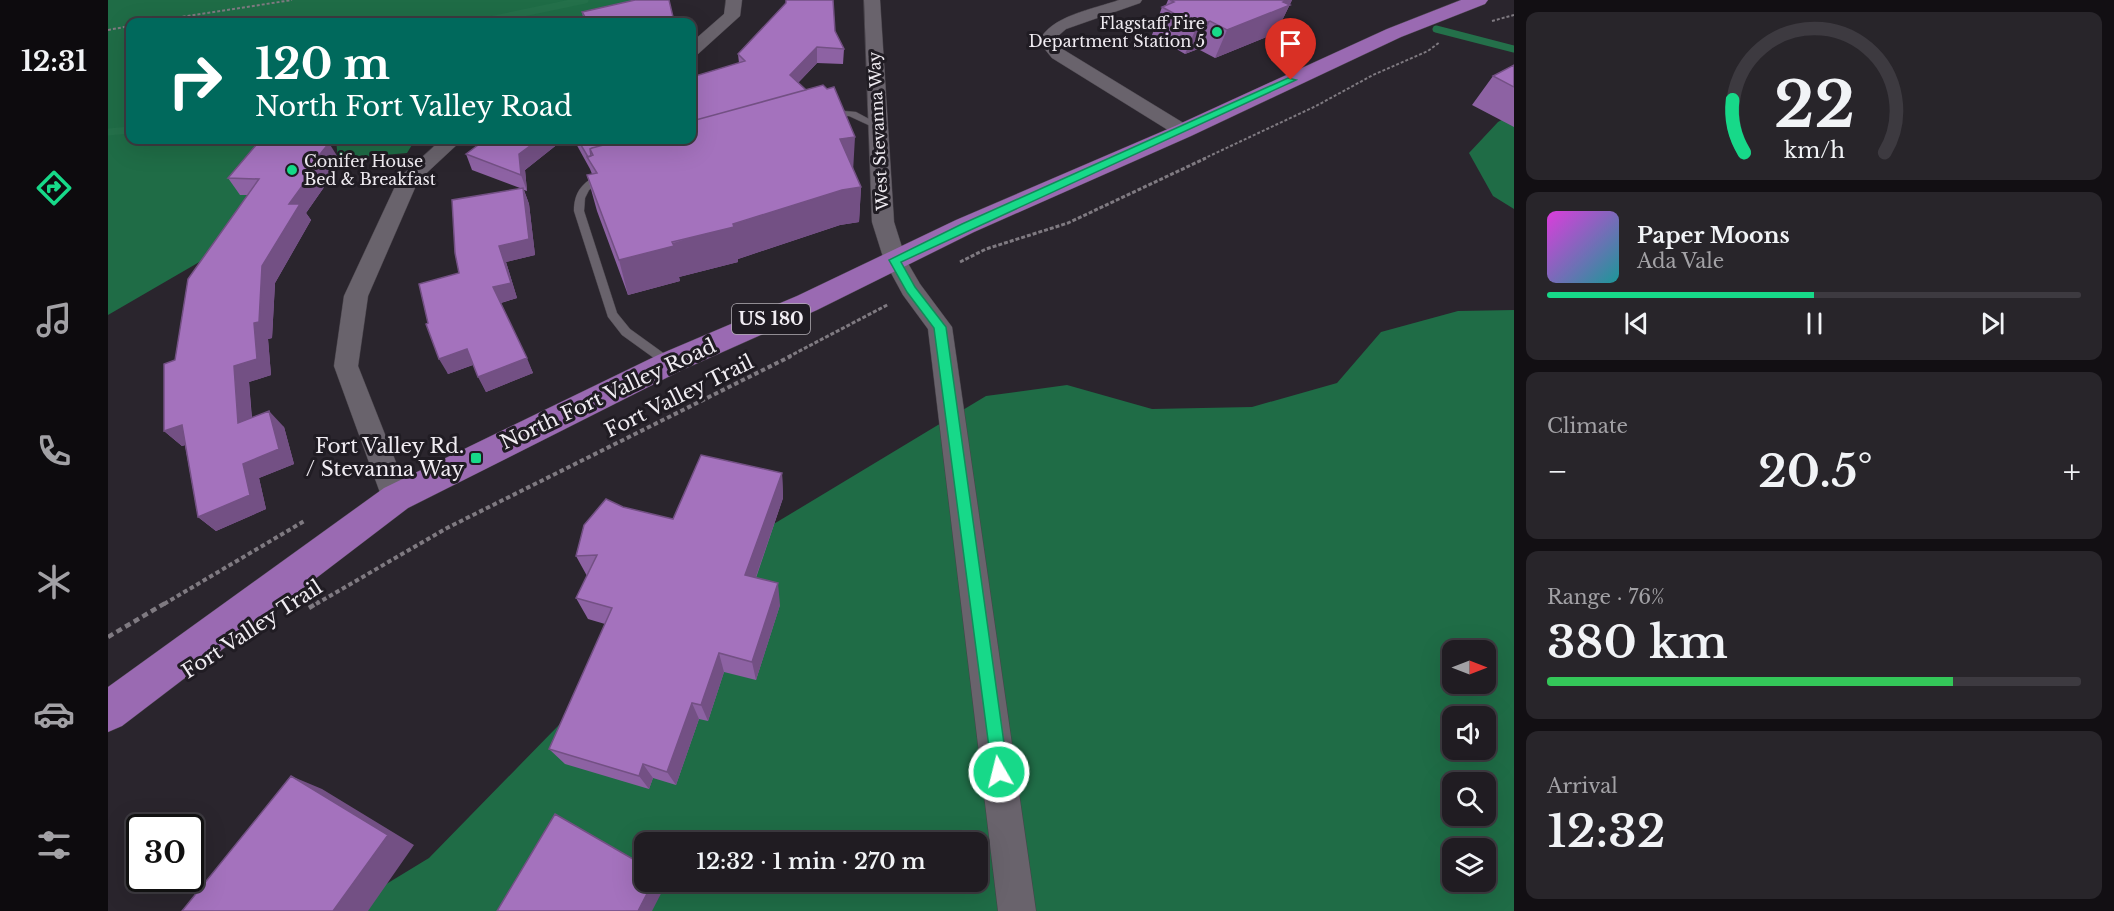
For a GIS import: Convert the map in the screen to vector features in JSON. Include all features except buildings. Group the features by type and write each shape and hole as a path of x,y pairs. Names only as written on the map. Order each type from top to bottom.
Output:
{"main road":[{"name":"North Fort Valley Road","path":"108,712 396,498 669,363 807,303 965,226 1183,130 1394,33 1481,12"}],"street":[{"path":"696,47 732,16 734,0"},
{"name":"West Stevanna Way","path":"872,0 883,222 895,260 911,289 940,327 1017,911"},
{"path":"1134,0 1060,26 1050,34 1047,42 1058,54 1183,130"},
{"path":"396,498 346,366 356,296 410,178 448,144"}],"lane":[{"path":"814,117 837,111 849,111 878,126"},
{"path":"619,172 596,179 583,187 578,198 579,211 612,314 626,332 669,363"}],"path":[{"path":"174,18 292,0"},
{"path":"1481,12 1514,15"},
{"path":"108,30 126,27"},
{"path":"959,262 986,249 1068,223 1316,106 1373,75 1428,51 1442,40"},
{"name":"Fort Valley Trail","path":"308,609 447,528 878,312 911,289"}],"green space":[{"path":"108,0 655,0 617,18 126,18 126,144 255,144 245,168 257,193 239,239 108,315"},
{"path":"1514,113 1514,209 1493,196 1469,153 1498,122"},
{"path":"336,144 413,144 407,153 338,159"},
{"path":"1514,310 1514,911 342,911 429,858 729,551 986,396 1067,385 1152,409 1252,407 1337,383 1381,332 1458,311"}],"waterway":[{"path":"499,18 585,0"},
{"path":"1436,29 1514,49"},
{"path":"108,132 126,130"}],"place":[{"name":"Flagstaff Fire Department Station 5","path":"1217,32"},
{"name":"Conifer House Bed & Breakfast","path":"292,170"},
{"name":"Fort Valley Rd. / Stevanna Way","path":"476,458"}],"route":[{"path":"999,772 940,327 911,289 895,260 965,226 1291,80"}]}
